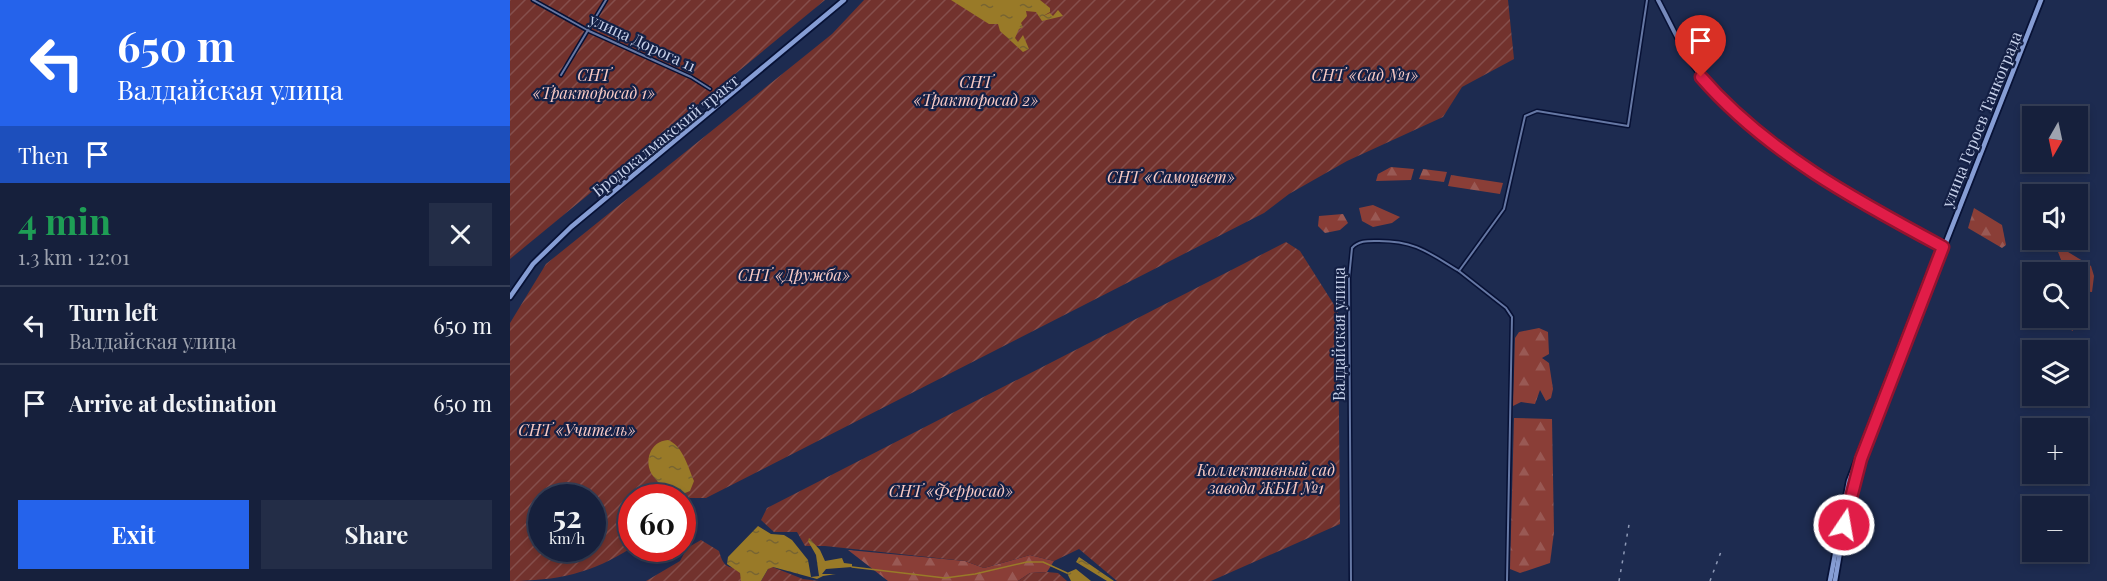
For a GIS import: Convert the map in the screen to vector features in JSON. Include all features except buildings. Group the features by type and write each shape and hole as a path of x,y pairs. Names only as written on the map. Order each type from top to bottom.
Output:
{"main road":[{"name":"Бродокалмакский тракт","path":"510,297 532,264 571,226 844,0"},
{"name":"улица Героев Танкограда","path":"1835,581 1853,482 2041,0"},
{"name":"улица Героев Танкограда","path":"1830,581 1844,501 1857,454 1929,274 1943,247"}],"street":[{"name":"улица Дорога 11","path":"533,0 589,31 691,77 710,89"},
{"path":"561,75 606,0"},
{"path":"1507,581 1512,317 1506,308 1459,271 1504,209 1525,116 1537,111 1628,126 1647,0"},
{"path":"1658,0 1701,77 1722,101 1790,158 1943,247"},
{"name":"Валдайская улица","path":"1351,581 1350,255 1352,248 1360,242 1404,242 1418,246 1459,271"}],"green space":[{"name":"СНТ «Тракторосад 1»","path":"510,0 825,0 510,259"},
{"path":"864,0 1508,0 1514,59 1462,87 1443,117 1347,161 1289,194 1264,213 706,498 696,498 696,484 618,484 618,556 603,564 574,574 510,581 510,323 546,264 832,34"},
{"path":"1391,167 1414,169 1411,180 1376,181 1378,174"},
{"path":"1423,169 1447,172 1444,182 1419,179"},
{"path":"1451,175 1503,183 1500,194 1448,186"},
{"path":"1373,205 1400,217 1392,223 1373,227 1362,221 1359,208"},
{"path":"1974,208 2002,225 2006,245 2002,248 1968,228"},
{"path":"1343,214 1348,223 1340,230 1325,233 1318,226 1319,216"},
{"name":"СНТ «Ферросад»","path":"1286,242 1300,251 1338,311 1340,524 1211,581 1117,581 1079,549 1054,561 1030,555 984,568 965,561 825,546 805,546 797,532 774,532 761,520 767,508"},
{"path":"2057,250 2065,250 2084,262 2062,262"},
{"path":"2088,264 2091,266 2094,276 2092,292 2088,292"},
{"path":"1539,328 1548,332 1549,354 1542,358 1549,363 1553,389 1551,398 1546,401 1540,390 1535,404 1521,402 1513,406 1515,338 1519,332"},
{"path":"1514,418 1552,419 1554,532 1550,563 1520,573 1510,569"},
{"path":"701,540 719,551 725,564 739,568 742,581 646,581 678,562 696,562 696,543"},
{"path":"848,550 965,561 984,568 1030,555 1054,561 1047,572 1030,573 1018,581 888,581"},
{"path":"770,566 803,579 819,581 761,581"},
{"path":"1030,573 1058,573 1067,581 1018,581"}],"water":[{"path":"951,0 1040,0 1050,8 1050,12 1043,16 1050,13 1053,16 1058,10 1063,16 1042,21 1036,12 1026,11 1027,16 1021,23 1023,27 1019,29 1015,38 1018,42 1023,35 1029,49 1023,52 1000,31 998,24 989,24"},
{"path":"668,440 678,447 687,463 694,481 693,484 662,484 653,476 649,465 650,453 662,441"},
{"path":"758,526 771,534 784,535 792,540 808,560 811,577 819,576 816,555 808,541 809,538 820,550 825,561 842,558 844,563 852,564 852,567 826,569 822,574 836,574 817,579 773,567 768,569 761,581 741,581 740,573 727,564 728,557"},
{"path":"1079,557 1114,581 1107,581 1076,562"},
{"path":"1076,569 1091,581 1071,581 1067,573"}],"waterway":[{"path":"852,567 945,578 975,574 1027,562 1043,562 1067,573"}],"railway":[{"path":"1619,581 1630,519"},
{"path":"1710,581 1722,549"}],"route":[{"path":"1701,77 1722,101 1790,158 1943,247 1861,459 1853,482 1844,525"}],"park label":[{"name":"СНТ «Сад №1»","path":"1365,74"},
{"name":"СНТ «Тракторосад 2»","path":"976,90"},
{"name":"СНТ «Самоцвет»","path":"1171,176"},
{"name":"СНТ «Дружба»","path":"794,274"},
{"name":"СНТ «Учитель»","path":"577,429"},
{"name":"Коллективный сад завода ЖБИ №1","path":"1266,478"}]}
